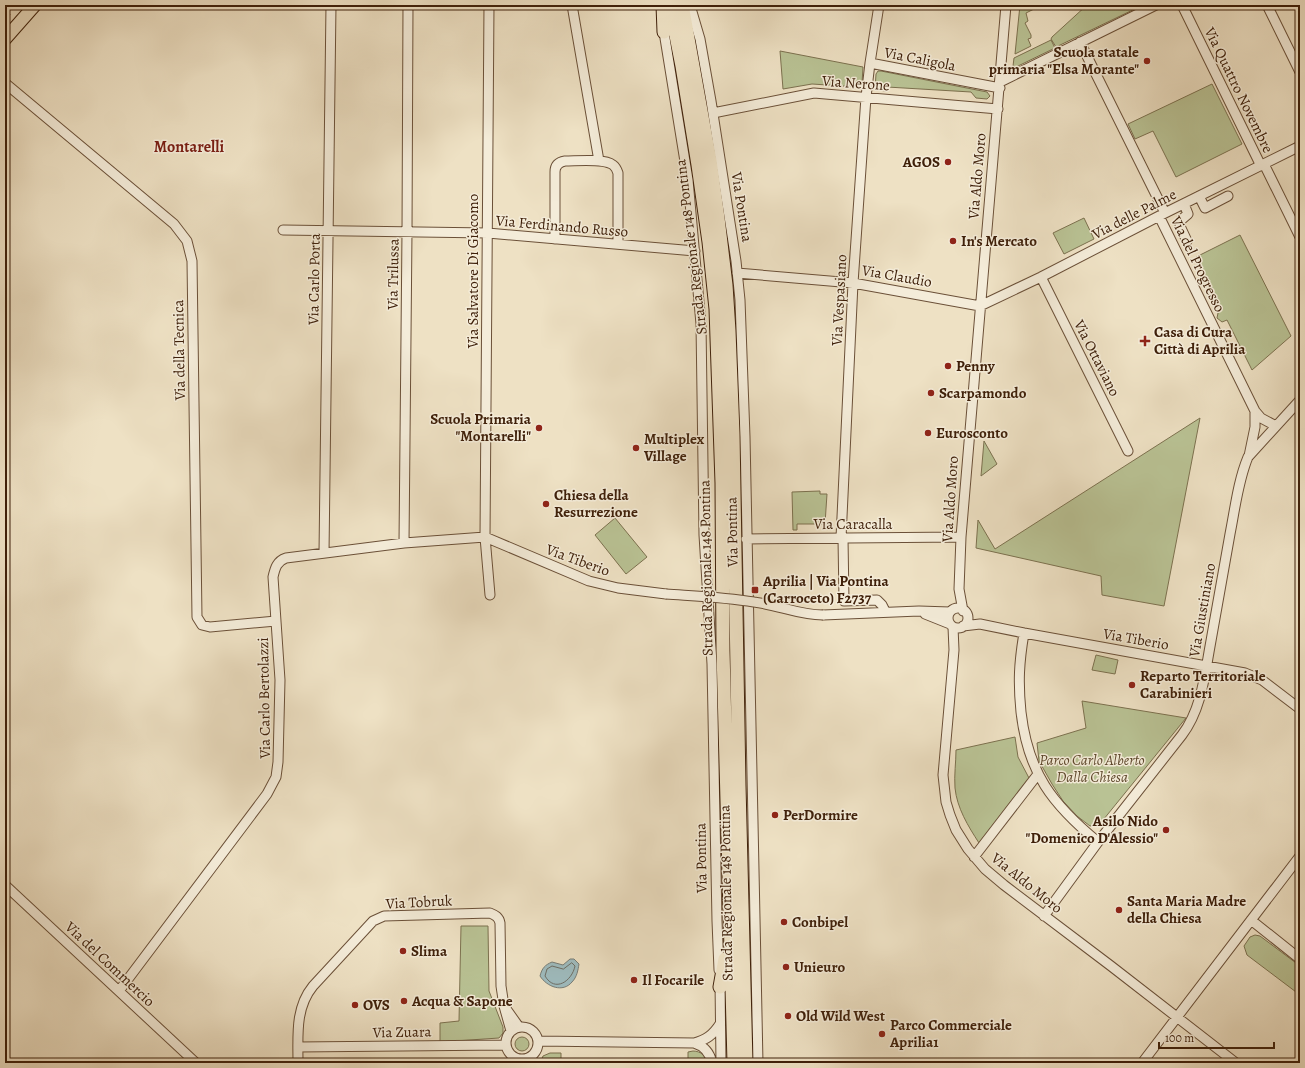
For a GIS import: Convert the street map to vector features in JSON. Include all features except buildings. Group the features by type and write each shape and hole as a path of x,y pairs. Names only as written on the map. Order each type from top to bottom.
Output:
{"highway":[{"path":"663,5 664,32"},
{"name":"Strada Regionale 148 Pontina","path":"670,5 682,66 698,165 709,242 716,309 734,1063"},
{"name":"Strada Regionale 148 Pontina","path":"682,5 715,196 726,285 733,441 739,777 746,1026 754,1062"},
{"path":"720,987 730,931"}],"main road":[{"path":"5,40 35,5"}],"street":[{"name":"Via Carlo Porta","path":"324,553 331,5"},
{"name":"Via Trilussa","path":"404,543 408,5"},
{"name":"Via Salvatore Di Giacomo","path":"489,5 485,537 490,595"},
{"path":"572,5 599,161"},
{"name":"Via Pontina","path":"690,5 700,39 713,112 737,273 742,342 754,1062"},
{"name":"Via Caligola","path":"879,5 870,63 1000,85"},
{"name":"Via Aldo Moro","path":"957,626 967,621 959,589 961,537 1006,5"},
{"path":"1000,85 1080,42 1156,5"},
{"name":"Via Quattro Novembre","path":"1182,5 1261,166 1300,237"},
{"path":"1267,5 1300,72"},
{"name":"Via Pontina","path":"664,32 685,158 701,324 704,535 712,664 721,1063"},
{"name":"Via del Progresso","path":"1080,42 1255,411 1261,418 1276,426"},
{"name":"Via Vespasiano","path":"870,63 866,97 853,282 842,538 844,601 877,600 885,611"},
{"name":"Via della Tecnica","path":"5,83 174,224 187,241 192,261 197,617 202,625 210,627 276,621"},
{"name":"Via Nerone","path":"713,112 814,93 998,109"},
{"name":"Via delle Palme","path":"980,306 1041,277 1300,146"},
{"path":"555,239 555,172 558,164 565,161 599,161 608,162 614,166 618,174 618,244"},
{"path":"1200,196 1205,208 1228,196"},
{"path":"1184,204 1188,214 1181,220 1180,226 1187,241"},
{"name":"Via Ferdinando Russo","path":"282,230 488,233 695,251"},
{"name":"Via Claudio","path":"737,273 853,282 980,306"},
{"name":"Via Ottaviano","path":"1041,277 1128,451"},
{"name":"Via Giustiniano","path":"1044,916 1098,842 1187,729 1196,709 1206,666 1236,505 1245,465 1248,457 1300,400"},
{"name":"Via del Progresso","path":"1248,457 1255,427 1255,411"},
{"name":"Via Carlo Bertolazzi","path":"119,992 267,794 273,782 278,762 280,680 274,577 278,562 286,558 404,543 485,537"},
{"name":"Via Tiberio","path":"485,537 589,581 618,588 666,594 746,600 764,603 799,613 823,615 885,611 951,611"},
{"name":"Via Caracalla","path":"746,538 961,537"},
{"name":"Via Aldo Moro","path":"957,626 948,618 959,589"},
{"path":"951,611 958,609 965,613"},
{"name":"Via Tiberio","path":"919,611 957,626 980,624 1245,673 1258,678 1300,709"},
{"name":"Via Tiberio","path":"965,613 980,624"},
{"name":"Via Aldo Moro","path":"957,626 942,775 946,802 959,835 974,857 996,879 1236,1063"},
{"path":"1024,633 1019,668 1019,694 1024,737 1029,755 1038,774 1063,811 1098,842"},
{"path":"974,857 1038,774"},
{"path":"1142,1063 1300,856"},
{"name":"Via del Commercio","path":"5,885 196,1063"},
{"name":"Via Tobruk","path":"298,1063 299,1015 309,992 373,921 387,915 490,913 495,915 499,919 500,923 501,986 504,1006 515,1029"},
{"path":"1251,920 1300,959"},
{"path":"538,1041 694,1043 712,1036 720,1024"},
{"path":"515,1029 529,1029 536,1036 538,1041 538,1046 533,1059 524,1061 509,1054 505,1045 508,1035 515,1029"},
{"path":"694,1043 706,1050 712,1063"},
{"name":"Via Zuara","path":"298,1047 505,1045"}],"green space":[{"path":"1020,5 1042,5 1026,13 1028,21 1025,23 1031,35 1031,38 1028,39 1031,46 1015,54"},
{"path":"1087,5 1143,5 1056,47 1051,39 1052,37"},
{"path":"1051,40 1055,48 1016,67 1013,66 1014,58"},
{"path":"780,51 863,67 862,83 858,87 812,84 783,89"},
{"path":"878,71 987,92 990,96 987,99 976,98 971,92 887,87 886,91 877,90 875,89 876,74"},
{"path":"1212,84 1242,144 1176,177 1153,131 1135,139 1128,124"},
{"path":"1084,218 1094,239 1064,254 1053,233"},
{"path":"1240,235 1291,336 1252,370 1227,320 1222,322 1217,318 1218,313 1222,310 1196,257"},
{"path":"1200,418 1164,606 1102,595 1101,576 976,548 978,520 995,549"},
{"path":"984,441 997,464 981,476"},
{"path":"820,491 820,494 827,494 825,524 797,524 797,530 793,530 792,492"},
{"path":"615,518 647,557 626,574 595,535"},
{"path":"1096,655 1118,660 1115,674 1092,670"},
{"name":"Parco Carlo Alberto Dalla Chiesa","path":"1082,701 1186,718 1099,825 1090,826 1077,816 1063,801 1052,784 1039,761 1037,743 1086,728"},
{"path":"1015,737 1018,757 1029,778 979,843 964,817 956,795 956,750"},
{"path":"461,926 488,926 489,991 503,1027 503,1033 499,1038 440,1042 440,1023 459,1021"},
{"path":"1255,935 1260,936 1300,966 1300,995 1247,955 1244,946 1250,937"},
{"path":"522,1037 527,1039 529,1044 527,1049 522,1051 517,1049 515,1044 517,1039"},
{"path":"693,1051 702,1054 709,1063 688,1063 688,1052"},
{"path":"550,1053 561,1053 561,1063 540,1063 543,1056"}],"water":[{"path":"570,959 574,959 579,964 575,978 568,985 560,988 551,986 540,976 543,969 550,963 552,962 563,965"}],"railway":[{"path":"5,19 17,5"}],"place":[{"name":"Scuola statale primaria \"Elsa Morante\"","path":"1147,61"},
{"name":"AGOS","path":"948,162"},
{"name":"In's Mercato","path":"953,241"},
{"name":"Casa di Cura Città di Aprilia","path":"1145,341"},
{"name":"Penny","path":"948,366"},
{"name":"Scarpamondo","path":"931,393"},
{"name":"Scuola Primaria \"Montarelli\"","path":"539,428"},
{"name":"Eurosconto","path":"928,433"},
{"name":"Multiplex Village","path":"636,448"},
{"name":"Chiesa della Resurrezione","path":"546,504"},
{"name":"Aprilia | Via Pontina (Carroceto) F2737","path":"755,590"},
{"name":"Reparto Territoriale Carabinieri","path":"1132,685"},
{"name":"PerDormire","path":"775,815"},
{"name":"Asilo Nido \"Domenico D'Alessio\"","path":"1166,830"},
{"name":"Santa Maria Madre della Chiesa","path":"1119,910"},
{"name":"Conbipel","path":"784,922"},
{"name":"Slima","path":"403,951"},
{"name":"Unieuro","path":"786,967"},
{"name":"Il Focarile","path":"634,980"},
{"name":"Acqua & Sapone","path":"404,1001"},
{"name":"OVS","path":"355,1005"},
{"name":"Old Wild West","path":"788,1016"},
{"name":"Parco Commerciale Aprilia1","path":"882,1034"}],"district":[{"name":"Montarelli","path":"189,147"}]}
